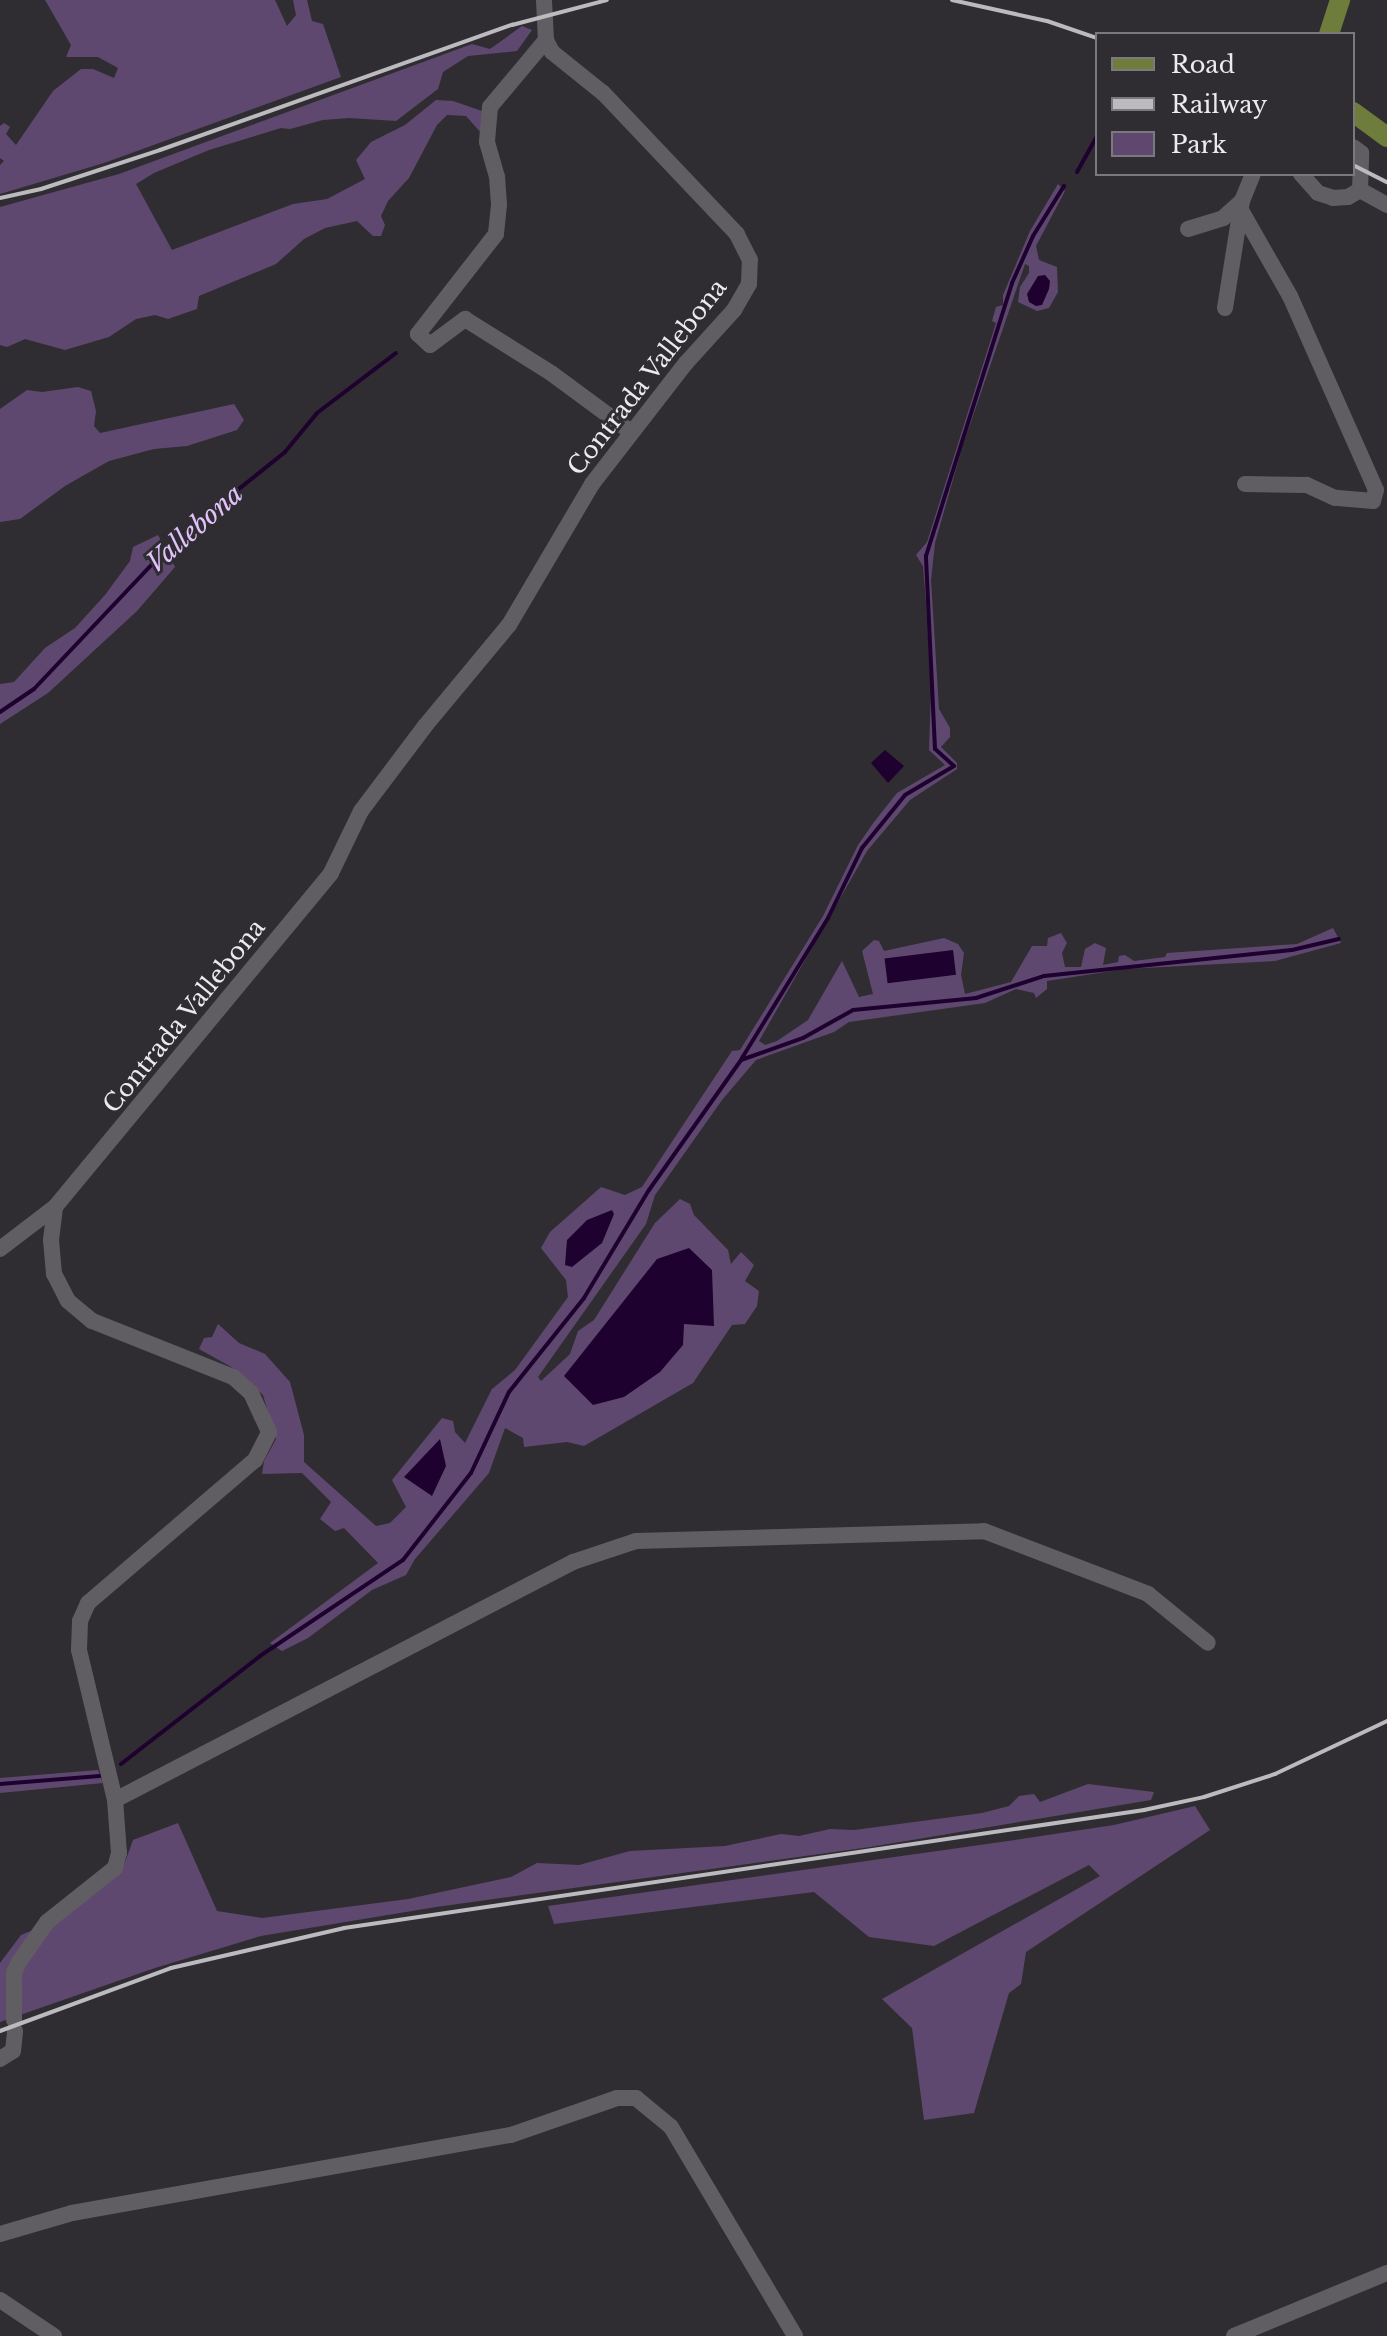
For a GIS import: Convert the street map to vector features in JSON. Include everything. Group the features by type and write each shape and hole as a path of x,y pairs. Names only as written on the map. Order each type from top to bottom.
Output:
{"main road":[{"path":"1330,32 1340,0"},
{"path":"1355,113 1387,137"}],"street":[{"path":"544,0 546,40 490,107 487,142 499,205 496,234 418,334 430,345 465,319 551,373 631,432"},
{"name":"Contrada Vallebona","path":"0,1249 55,1207 331,873 361,811 425,726 509,625 592,484 744,295 750,260 737,234 700,199 603,93 552,52 546,40"},
{"path":"1355,148 1361,153 1360,190"},
{"path":"1225,308 1242,206 1252,176"},
{"path":"1303,176 1318,193 1333,198 1348,197 1360,190"},
{"path":"1360,190 1387,205"},
{"path":"1188,229 1223,218 1242,206"},
{"path":"1242,206 1290,296 1376,490 1373,501 1335,498 1307,485 1245,484"},
{"path":"0,2059 13,2051 13,1982 19,1962 47,1922 115,1868 119,1853 115,1800 79,1650 80,1621 88,1603 255,1460 269,1432 251,1393 233,1377 92,1321 68,1301 54,1274 51,1240 55,1207"},
{"path":"115,1800 573,1562 636,1541 984,1531 1148,1594 1208,1643"},
{"path":"0,2234 72,2213 511,2135 617,2098 636,2098 671,2127 795,2336"},
{"path":"1234,2336 1387,2273"},
{"path":"0,2300 54,2336"}],"green space":[{"path":"45,0 275,0 287,26 296,15 293,0 307,0 312,21 323,24 341,77 104,163 0,194 0,165 4,161 0,158 0,126 4,123 10,127 6,134 16,145 53,91 81,69 93,69 114,78 118,68 98,57 66,57 71,45"},
{"path":"522,26 532,30 517,51 468,56 443,72 438,89 396,121 349,118 281,128 209,150 136,184 172,250 293,204 327,199 365,179 356,160 371,142 405,125 436,100 453,101 482,111 482,134 466,116 447,115 437,125 409,178 388,201 381,216 385,225 381,236 373,236 357,221 325,228 304,239 276,264 199,296 197,309 168,319 155,315 136,319 109,337 65,350 25,339 7,347 0,345 0,207 119,174 472,44 490,49"},
{"path":"1058,184 1065,191 1036,246 1039,260 1057,267 1058,292 1049,308 1037,311 1018,302 1020,287 1029,273 1029,266 1025,264 962,448 935,543 931,580 939,709 950,728 950,737 941,747 957,763 957,769 910,800 867,851 759,1041 765,1045 777,1041 808,1020 842,961 859,997 873,994 862,951 874,940 879,941 884,951 944,938 958,944 964,953 961,975 965,994 1011,982 1032,946 1047,946 1048,938 1061,933 1067,943 1062,953 1065,967 1081,967 1085,949 1095,943 1106,948 1103,965 1118,962 1119,956 1125,955 1134,961 1165,957 1167,953 1297,944 1333,928 1341,943 1275,961 1125,969 1047,981 1047,989 1036,998 1034,993 1016,989 985,1003 849,1022 834,1032 756,1060 722,1100 655,1195 646,1224 538,1377 541,1381 570,1354 578,1331 594,1320 655,1223 680,1199 690,1204 694,1215 728,1250 731,1264 741,1252 754,1265 745,1281 759,1291 757,1306 745,1324 732,1325 693,1383 584,1446 567,1442 524,1447 523,1438 505,1428 489,1473 415,1559 406,1575 372,1590 308,1638 282,1651 270,1643 378,1563 344,1528 335,1531 320,1519 331,1502 302,1473 262,1474 264,1461 276,1439 263,1395 233,1368 199,1349 204,1338 212,1337 218,1324 239,1343 265,1354 290,1382 304,1435 304,1462 376,1526 390,1523 406,1507 392,1480 442,1418 453,1421 455,1432 465,1443 492,1389 515,1370 568,1297 566,1280 541,1248 550,1232 601,1187 625,1195 642,1187 732,1051 740,1050 823,916 858,845 874,822 897,793 945,765 929,750 931,690 926,603 923,566 916,555 927,542 996,323 992,321 996,307 1003,305 1003,295 1030,231"},
{"path":"78,387 91,391 96,411 94,426 100,433 234,404 244,420 237,430 187,446 154,449 109,461 65,486 20,519 0,522 0,409 27,390 42,392"},
{"path":"158,535 175,567 137,611 48,693 0,724 0,684 14,682 45,648 75,628 130,561 133,547"},
{"path":"98,1770 103,1783 0,1793 0,1778"},
{"path":"1088,1784 1154,1792 1151,1800 870,1847 436,1907 261,1936 155,1968 0,2022 0,1963 21,1935 57,1920 124,1865 133,1840 178,1823 217,1911 262,1918 408,1899 511,1877 537,1863 579,1865 630,1851 725,1846 781,1834 799,1836 830,1829 854,1830 982,1813 1009,1806 1019,1796 1034,1794 1040,1802"},
{"path":"1195,1806 1210,1830 1026,1952 1021,1984 1009,1993 974,2113 924,2120 912,2028 882,1999 1100,1876 1089,1865 934,1946 869,1937 814,1892 554,1924 548,1906 1114,1825"}],"shaded area":[{"path":"1045,275 1050,281 1049,289 1042,305 1036,306 1029,302 1027,294 1038,276"},
{"path":"885,750 904,766 888,783 871,763"},
{"path":"953,950 956,975 888,983 885,958"},
{"path":"612,1210 614,1214 602,1243 572,1267 565,1265 567,1240 587,1220"},
{"path":"689,1248 712,1270 714,1326 684,1324 683,1345 660,1372 624,1397 593,1405 564,1376 657,1259"},
{"path":"440,1439 446,1466 432,1496 404,1477"}],"waterway":[{"path":"1077,172 1095,140"},
{"path":"742,1058 828,918 862,848 905,795 954,766 935,749 926,556 1012,283 1033,236 1064,186"},
{"name":"Vallebona","path":"0,712 34,689 174,541 285,452 317,413 396,353"},
{"path":"121,1764 260,1656 403,1560 471,1473 509,1392 584,1298 649,1190 741,1060 803,1038 853,1010 976,998 1044,976 1292,950 1339,939"},
{"path":"0,1784 100,1776"}],"railway":[{"path":"0,198 41,189 160,150 512,25 607,0"},
{"path":"952,0 1047,21 1095,37"},
{"path":"1355,166 1387,182"},
{"path":"0,2031 171,1968 344,1928 1144,1810 1204,1797 1275,1774 1387,1721"}]}
